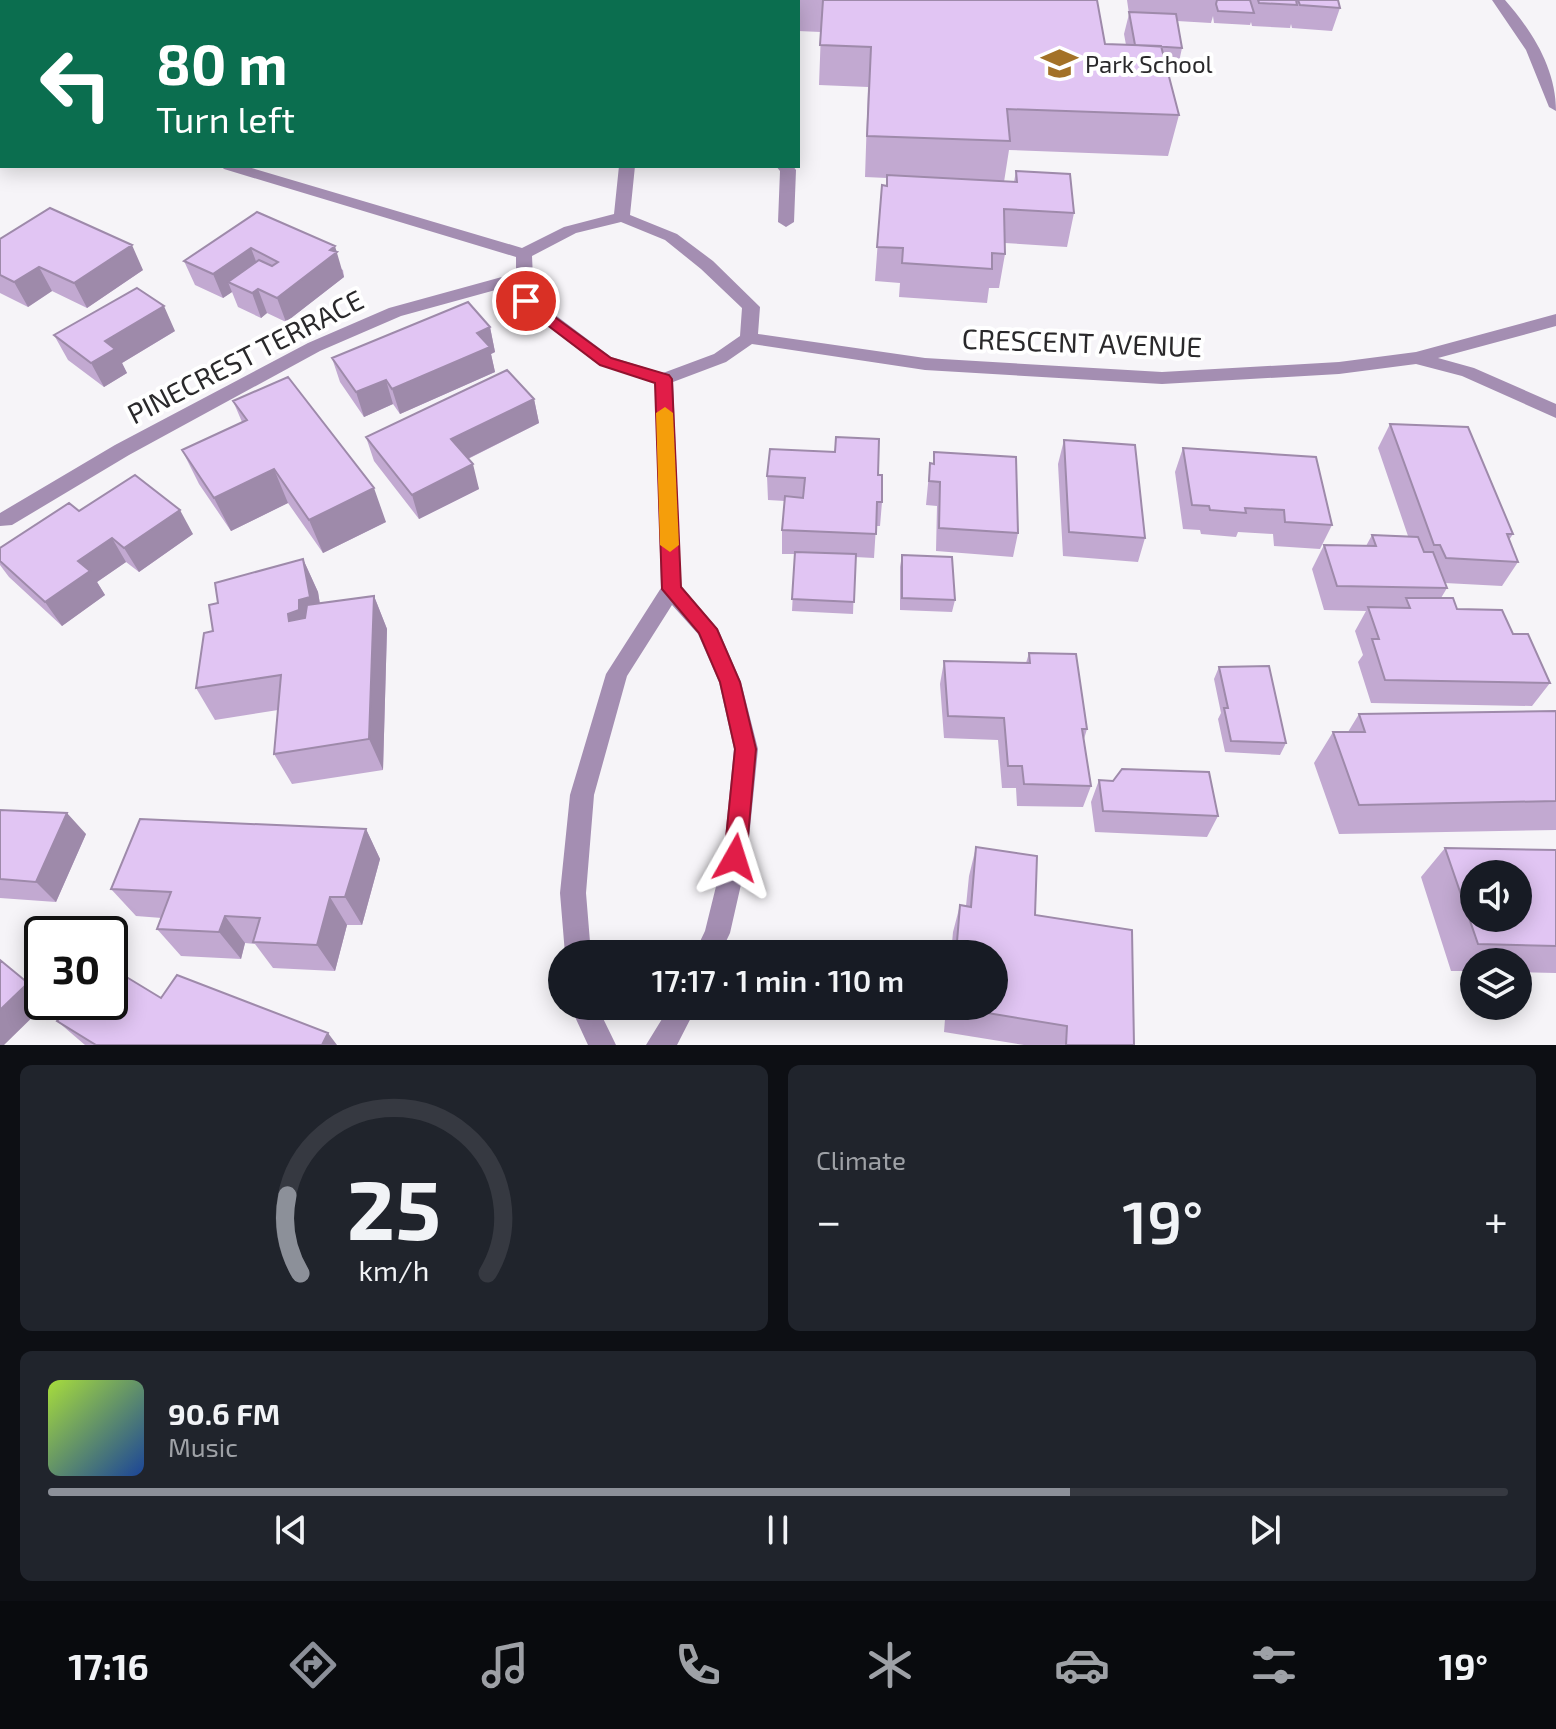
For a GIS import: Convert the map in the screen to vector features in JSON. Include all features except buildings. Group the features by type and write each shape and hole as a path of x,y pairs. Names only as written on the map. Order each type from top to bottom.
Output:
{"street":[{"path":"1498,0 1513,15 1545,73 1556,107"},
{"path":"236,168 524,254 570,230 622,217 671,237 740,296 751,307 749,338 720,358 664,379 605,361 526,301 524,254"},
{"path":"622,217 627,168"},
{"path":"786,168 786,222"},
{"name":"PINECREST TERRACE","path":"5,520 122,450 314,347 395,312 525,276"},
{"name":"CRESCENT AVENUE","path":"749,338 925,364 1162,378 1339,368 1416,358 1556,320"},
{"name":"CRESCENT AVENUE","path":"1416,358 1468,372 1556,412"},
{"path":"577,940 573,893 582,795 617,674 671,589 664,379"},
{"path":"671,589 707,629 730,682 746,749 735,858 714,940"},
{"path":"590,1020 602,1045"},
{"path":"660,1045 677,1020"}],"slow traffic":[{"path":"665,413 670,545"}],"place":[{"name":"Park School","path":"1059,63"}],"route":[{"path":"526,301 605,361 664,379 671,589 707,629 730,682 746,749 735,858"}]}
